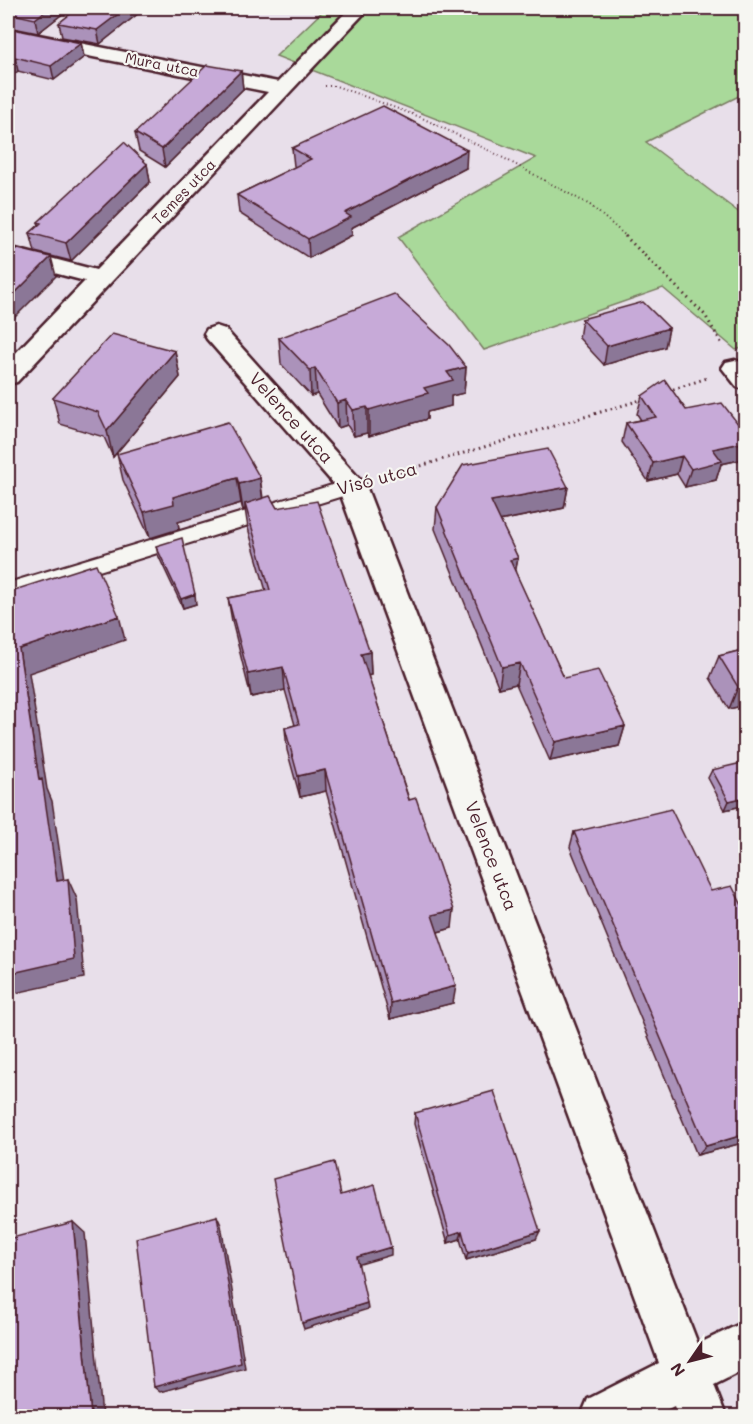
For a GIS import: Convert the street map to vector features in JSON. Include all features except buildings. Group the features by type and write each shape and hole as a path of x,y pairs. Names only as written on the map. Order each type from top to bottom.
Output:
{"street":[{"name":"Temes utca","path":"8,376 360,8"},
{"path":"42,41 59,27"},
{"name":"Mura utca","path":"8,34 282,89"},
{"path":"8,254 101,278"},
{"name":"Velence utca","path":"216,334 352,486 694,1396"},
{"path":"605,1416 694,1396 746,1344"}],"lane":[{"name":"Visó utca","path":"8,591 306,498 352,486"}],"path":[{"path":"282,89 336,86 420,117 496,154 590,205 646,254 705,315 740,374 661,393"},
{"name":"Visó utca","path":"352,486 651,397"}],"green space":[{"path":"326,8 745,8 745,93 646,142 745,217 745,347 736,350 663,288 484,350 398,237 536,158 276,56"}]}
